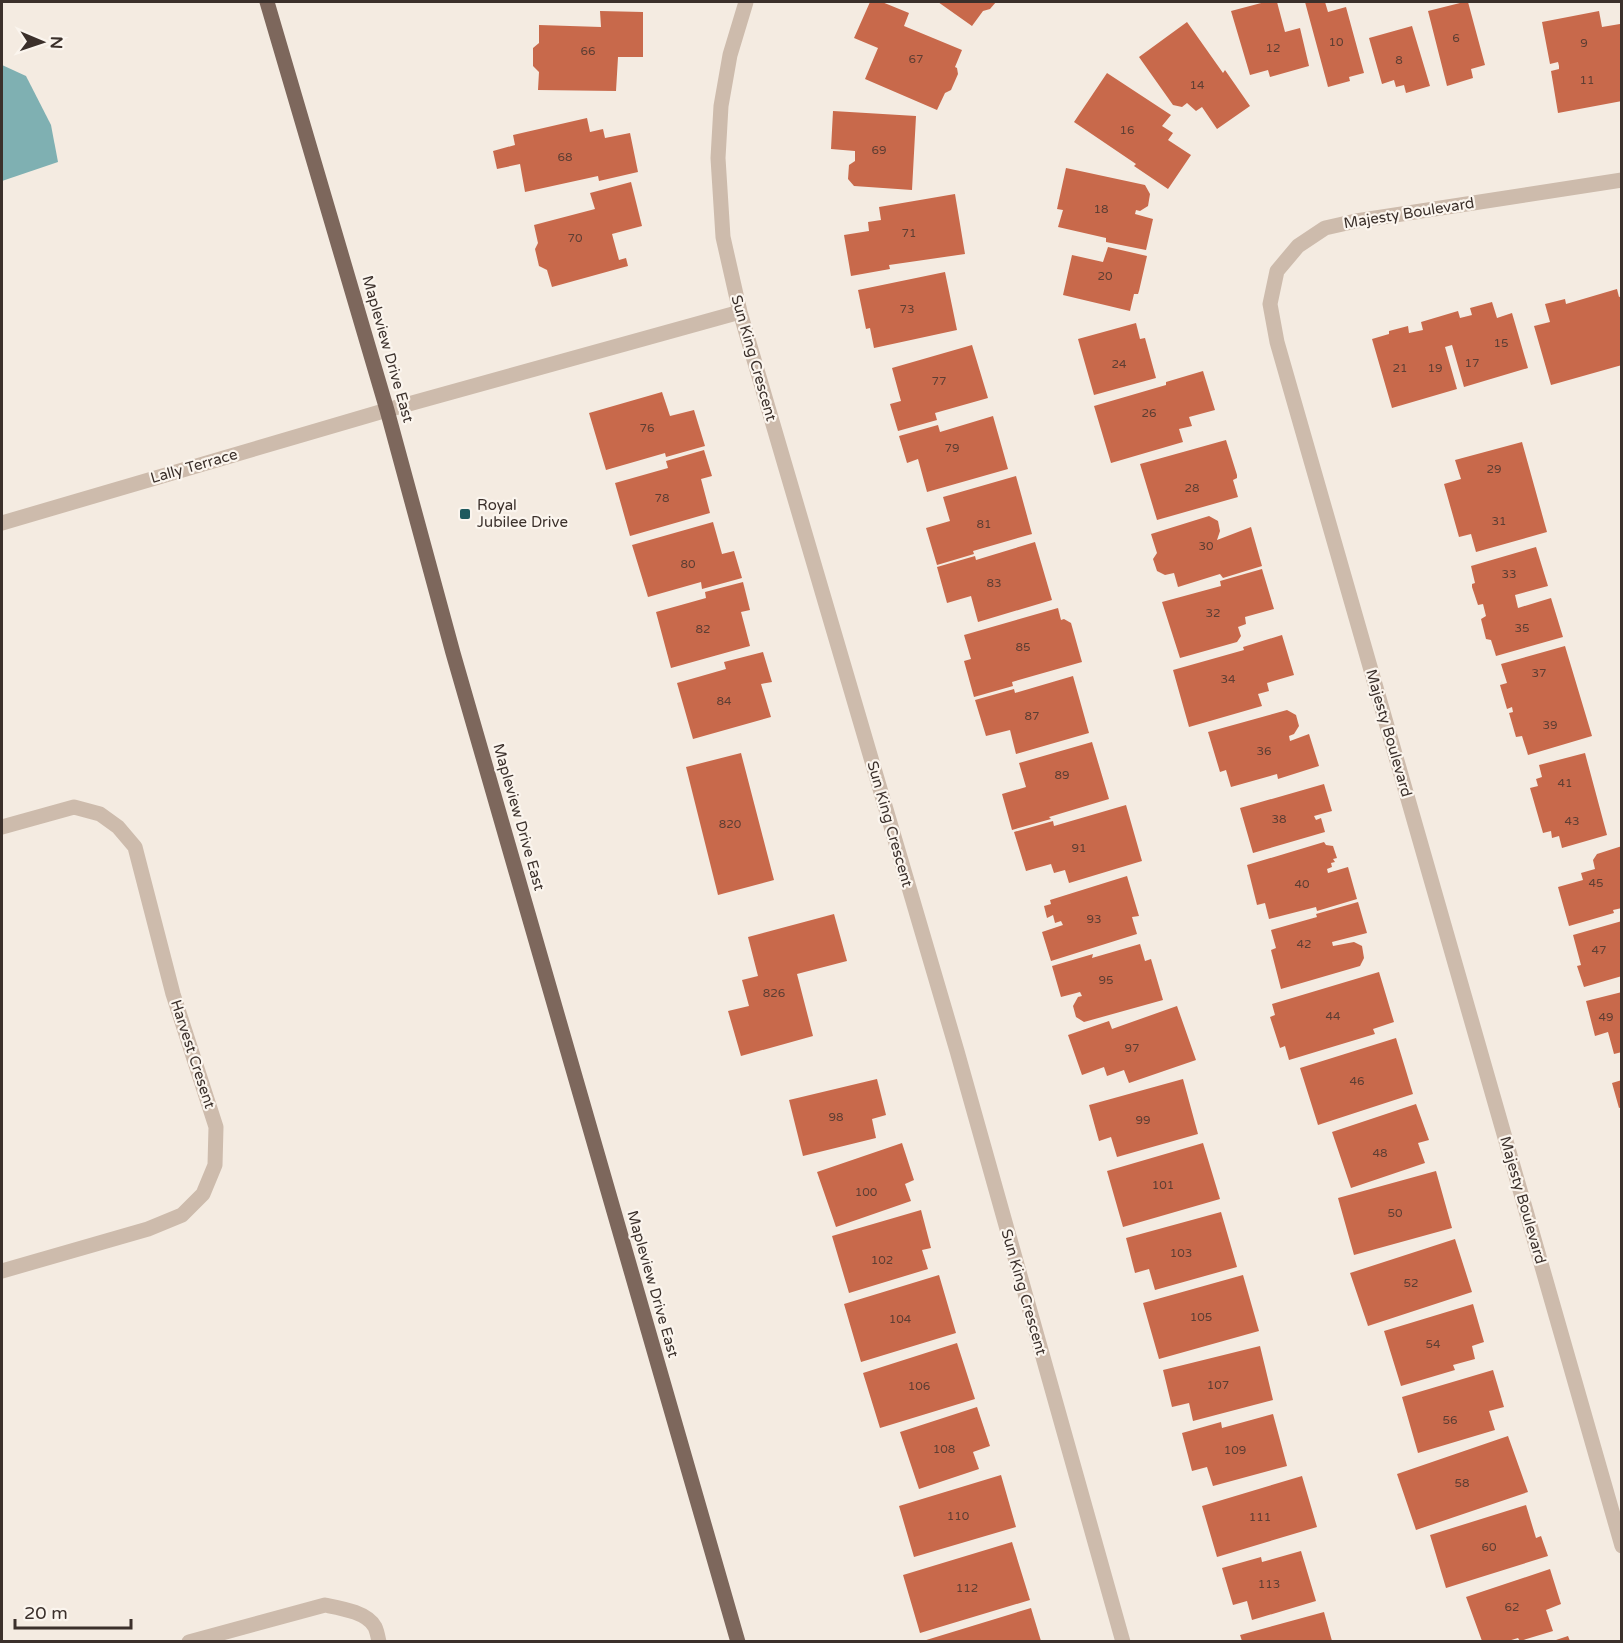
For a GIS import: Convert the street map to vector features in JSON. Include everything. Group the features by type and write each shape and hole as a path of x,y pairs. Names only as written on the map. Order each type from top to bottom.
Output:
{"main road":[{"name":"Mapleview Drive East","path":"267,2 387,410 453,652 738,1641"}],"street":[{"name":"Sun King Crescent","path":"746,2 729,66 722,106 718,158 723,237 740,312 957,1051 1123,1641"},
{"name":"Majesty Boulevard","path":"1622,180 1356,221 1325,228 1298,246 1277,271 1269,304 1276,342 1622,1545"},
{"path":"387,410 740,312"},
{"name":"Lally Terrace","path":"2,523 387,410"},
{"name":"Harvest Cresent","path":"2,827 74,807 100,814 118,827 135,847 173,994 216,1127 215,1165 203,1194 182,1215 148,1229 2,1271"},
{"path":"189,1641 325,1605 362,1616 374,1624 379,1641"}],"water":[{"path":"2,65 26,76 51,125 58,162 2,181"}],"building":[{"path":"870,2 882,2 909,13 904,26 962,50 955,67 958,74 951,90 945,93 937,110 865,79 878,48 854,38"},
{"path":"938,2 996,2 990,9 983,11 972,26"},
{"path":"1265,2 1277,2 1285,32 1300,28 1309,66 1270,77 1268,70 1250,75 1231,11"},
{"path":"1305,2 1325,2 1328,12 1346,7 1364,73 1349,77 1350,81 1328,87"},
{"path":"1468,2 1485,65 1471,69 1473,78 1447,86 1428,11"},
{"path":"600,11 643,12 643,57 618,57 616,91 538,90 539,72 533,66 533,48 539,43 539,25 601,27"},
{"path":"1599,11 1602,27 1620,24 1622,101 1558,113 1551,71 1559,69 1559,66 1558,62 1550,64 1542,22"},
{"path":"1187,22 1223,73 1225,70 1250,106 1217,129 1202,107 1196,111 1187,103 1182,107 1173,105 1139,57"},
{"path":"1412,26 1430,86 1406,93 1404,85 1396,87 1394,80 1382,84 1369,38"},
{"path":"1107,73 1171,115 1162,126 1173,133 1168,140 1191,155 1168,189 1074,122"},
{"path":"833,111 916,116 912,190 854,186 848,179 849,165 855,161 855,151 831,149"},
{"path":"587,118 590,132 603,129 605,138 630,133 638,172 599,181 598,176 525,192 520,164 497,169 493,151 515,145 513,135"},
{"path":"1066,168 1145,185 1150,194 1148,206 1140,211 1136,210 1135,214 1153,219 1146,250 1106,242 1106,238 1058,227 1063,210 1057,209"},
{"path":"631,182 642,226 612,234 619,260 626,258 628,266 552,287 547,270 539,266 535,249 538,243 534,225 595,209 590,193"},
{"path":"955,194 965,254 889,265 890,269 851,276 844,235 869,231 868,222 881,220 879,207"},
{"path":"1108,247 1147,256 1139,291 1138,294 1134,294 1130,311 1063,295 1072,255 1103,262"},
{"path":"945,272 957,330 874,348 870,328 866,329 858,290"},
{"path":"1617,289 1619,297 1622,296 1622,365 1551,385 1534,326 1550,322 1545,304 1565,299 1566,304"},
{"path":"1492,302 1497,318 1512,313 1528,368 1464,387 1452,345 1445,347 1457,389 1392,408 1372,339 1408,326 1409,333 1423,330 1421,322 1458,311 1460,318 1472,315 1470,308"},
{"path":"1136,323 1140,339 1145,338 1156,378 1094,395 1078,339"},
{"path":"972,345 988,398 935,413 937,420 898,431 890,404 901,401 892,368"},
{"path":"1203,371 1215,410 1189,417 1192,426 1179,429 1183,442 1111,463 1094,406 1166,385 1166,382"},
{"path":"662,392 670,416 694,410 705,446 666,457 665,453 606,470 589,413"},
{"path":"993,416 1008,469 927,492 918,459 907,463 899,436 938,425 940,432"},
{"path":"1226,440 1237,475 1237,478 1233,480 1238,497 1157,520 1140,464"},
{"path":"1522,442 1547,532 1476,552 1471,534 1459,537 1444,484 1461,479 1455,460"},
{"path":"704,450 712,476 701,479 710,513 630,536 615,483 668,468 666,461"},
{"path":"1016,476 1032,534 973,551 974,554 937,565 926,528 950,521 943,497"},
{"path":"1209,516 1218,521 1220,531 1217,540 1251,527 1262,566 1223,578 1220,574 1178,587 1174,573 1165,575 1157,571 1153,559 1157,553 1151,534"},
{"path":"713,522 722,554 734,551 742,578 702,589 701,582 648,597 632,545"},
{"path":"1035,542 1052,600 978,622 971,596 947,603 937,567 975,556 976,560"},
{"path":"1536,547 1548,586 1515,595 1518,608 1551,598 1563,637 1496,656 1491,640 1486,639 1481,619 1486,616 1483,604 1478,605 1472,587 1475,583 1471,566"},
{"path":"1262,569 1274,609 1245,617 1246,624 1238,627 1241,636 1237,642 1180,658 1162,602 1221,586 1220,581"},
{"path":"743,582 750,610 741,612 750,646 671,668 656,612 706,598 705,592"},
{"path":"1058,608 1061,620 1064,619 1071,623 1082,662 1012,682 1013,686 974,697 964,661 971,659 964,635"},
{"path":"1282,635 1294,675 1267,683 1269,691 1258,694 1262,706 1189,727 1173,670 1244,650 1243,647"},
{"path":"1565,646 1592,736 1528,755 1522,736 1516,737 1509,713 1513,712 1512,707 1507,709 1500,685 1507,683 1501,664"},
{"path":"763,652 772,682 761,684 771,717 693,739 677,683 726,669 724,662"},
{"path":"1073,676 1089,733 1016,754 1010,730 986,736 975,700 1014,689 1015,693"},
{"path":"1287,710 1296,715 1299,726 1294,734 1289,736 1290,741 1309,734 1319,766 1278,779 1277,774 1231,787 1226,770 1220,772 1208,732"},
{"path":"1092,742 1109,799 1012,830 1002,794 1026,787 1019,763"},
{"path":"741,753 774,880 718,895 686,767"},
{"path":"1585,753 1607,835 1562,848 1559,836 1552,838 1551,831 1543,833 1530,788 1538,786 1536,779 1542,777 1539,765"},
{"path":"1324,784 1332,811 1314,816 1316,820 1321,818 1325,832 1253,853 1240,808"},
{"path":"1126,805 1142,861 1069,883 1065,870 1054,873 1051,864 1026,871 1014,832 1053,821 1054,826"},
{"path":"1324,842 1326,845 1333,846 1337,858 1333,859 1335,862 1331,863 1332,867 1327,869 1328,873 1348,867 1357,899 1317,911 1316,907 1269,919 1265,903 1257,905 1247,865"},
{"path":"1622,846 1622,908 1613,910 1614,913 1569,926 1558,887 1583,880 1581,873 1595,869 1593,860 1597,854"},
{"path":"1127,876 1139,916 1132,917 1137,934 1051,961 1042,932 1063,925 1061,921 1055,923 1053,915 1047,918 1044,906 1051,904 1050,900"},
{"path":"1358,902 1367,933 1332,942 1333,946 1354,942 1362,946 1364,958 1360,966 1281,989 1271,950 1276,948 1271,930"},
{"path":"834,914 847,961 797,974 813,1036 741,1056 728,1011 749,1006 742,980 758,976 748,937"},
{"path":"1622,921 1622,976 1584,987 1577,966 1581,965 1573,935"},
{"path":"1140,944 1145,961 1151,959 1163,1000 1084,1022 1076,1017 1073,1006 1078,997 1082,996 1080,992 1061,997 1052,966 1093,954 1092,958"},
{"path":"1379,972 1394,1022 1373,1029 1375,1034 1289,1060 1285,1046 1280,1048 1270,1017 1275,1015 1272,1004"},
{"path":"1622,992 1622,1052 1614,1054 1608,1032 1595,1036 1586,1001"},
{"path":"1177,1006 1196,1060 1129,1083 1124,1070 1107,1076 1104,1067 1082,1075 1068,1035 1109,1021 1112,1029"},
{"path":"1396,1038 1413,1094 1318,1125 1300,1068"},
{"path":"877,1079 886,1115 872,1119 876,1138 803,1156 789,1100"},
{"path":"1183,1079 1198,1134 1117,1157 1111,1137 1099,1141 1089,1105"},
{"path":"1622,1080 1622,1107 1619,1108 1612,1083"},
{"path":"1416,1104 1429,1140 1418,1143 1425,1163 1351,1188 1332,1132"},
{"path":"902,1143 914,1180 905,1184 911,1201 836,1227 817,1172"},
{"path":"1203,1143 1220,1199 1123,1227 1107,1171"},
{"path":"1436,1171 1452,1228 1354,1255 1338,1198"},
{"path":"921,1210 931,1248 922,1250 928,1269 849,1293 832,1236"},
{"path":"1221,1212 1237,1267 1155,1290 1149,1269 1135,1273 1126,1238"},
{"path":"1455,1239 1472,1292 1368,1326 1350,1273"},
{"path":"939,1275 956,1333 861,1362 844,1304"},
{"path":"1243,1275 1259,1331 1159,1359 1143,1303"},
{"path":"1473,1304 1484,1342 1472,1346 1475,1359 1453,1365 1455,1370 1401,1386 1384,1331"},
{"path":"957,1343 975,1399 880,1428 863,1373"},
{"path":"1260,1346 1273,1400 1193,1421 1189,1403 1172,1407 1163,1370"},
{"path":"1493,1370 1504,1407 1489,1411 1495,1430 1418,1453 1402,1397"},
{"path":"977,1407 990,1446 973,1452 979,1469 919,1489 900,1432"},
{"path":"1273,1414 1287,1466 1213,1486 1207,1467 1192,1471 1182,1433 1221,1422 1222,1428"},
{"path":"1508,1436 1528,1492 1416,1530 1397,1474"},
{"path":"1001,1475 1016,1527 914,1557 899,1506"},
{"path":"1302,1476 1317,1527 1217,1557 1202,1506"},
{"path":"1526,1505 1536,1538 1541,1536 1548,1556 1446,1588 1430,1535"},
{"path":"1012,1542 1030,1600 920,1633 903,1575"},
{"path":"1301,1551 1316,1601 1252,1620 1247,1601 1233,1605 1222,1568 1261,1557 1262,1562"},
{"path":"1550,1569 1561,1604 1546,1610 1553,1631 1520,1641 1518,1638 1508,1641 1482,1641 1466,1597"},
{"path":"1031,1608 1041,1641 923,1641"},
{"path":"1324,1612 1332,1641 1242,1641 1240,1635"},
{"path":"1568,1636 1570,1641 1553,1641"}],"place":[{"name":"Royal Jubilee Drive","path":"465,514"}]}
